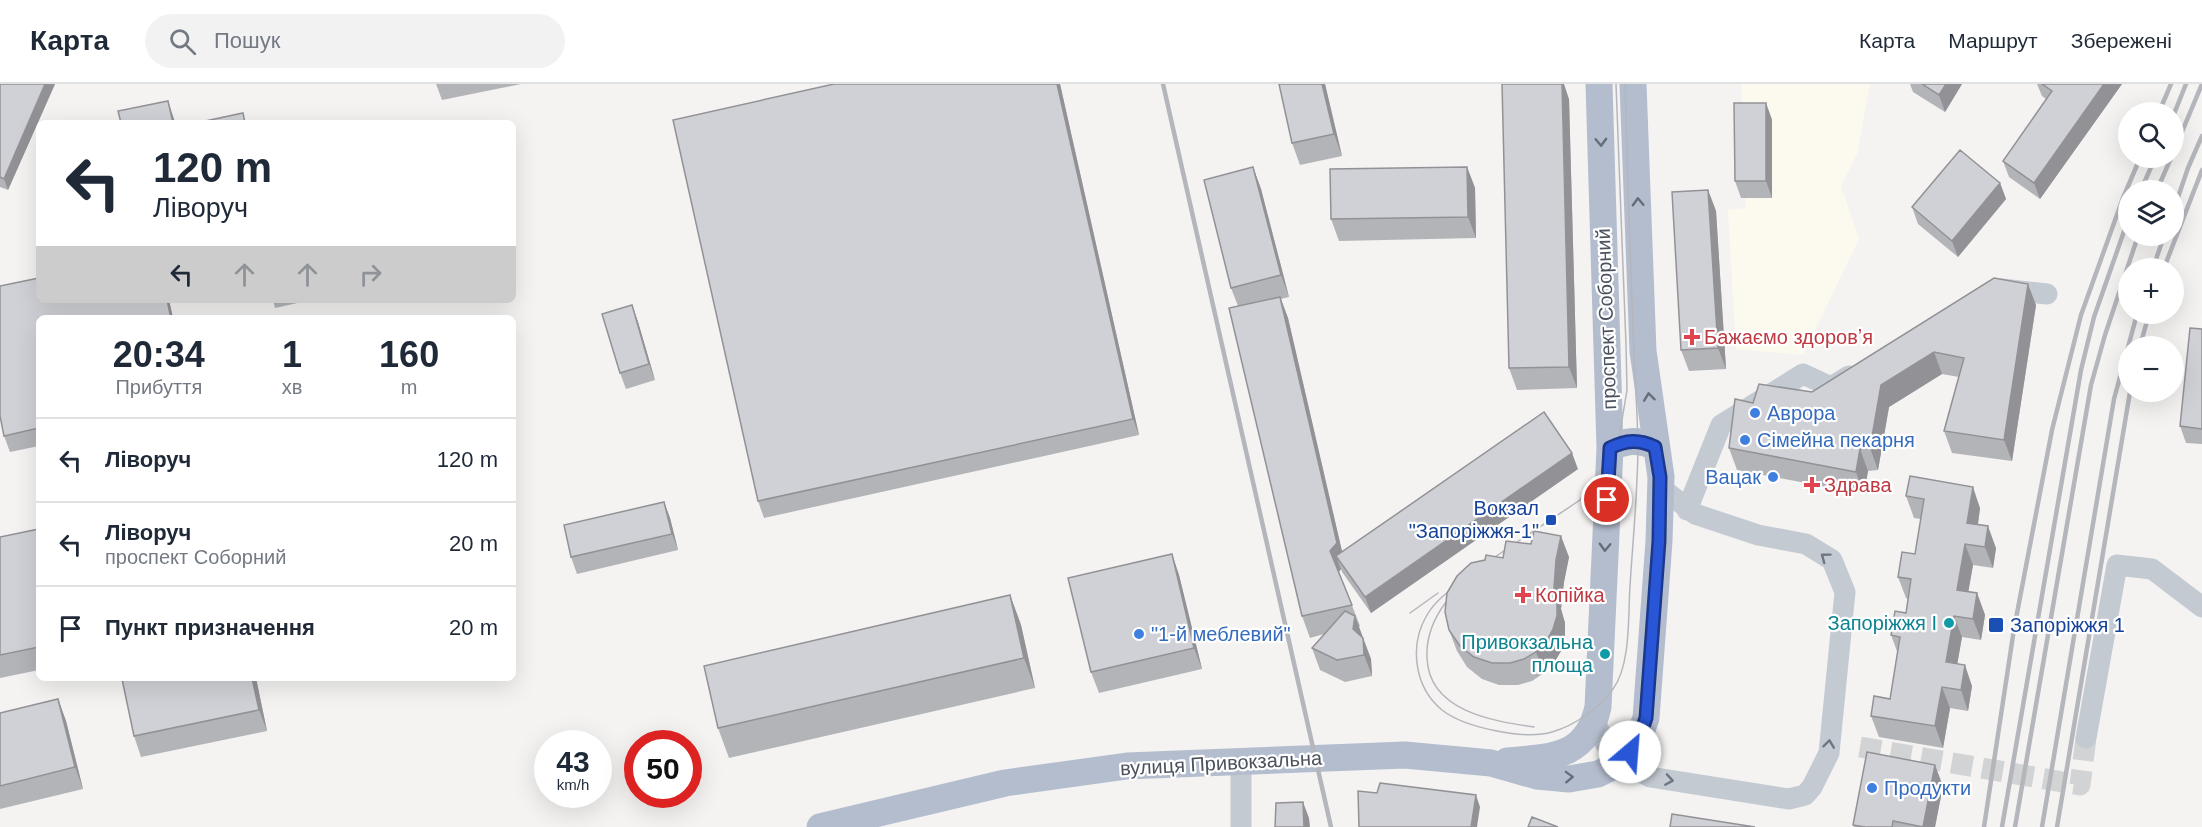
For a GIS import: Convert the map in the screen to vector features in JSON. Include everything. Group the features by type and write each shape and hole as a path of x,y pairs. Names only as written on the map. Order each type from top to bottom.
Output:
{"main road":[{"name":"проспект Соборний","path":"1491,763 1552,757 1568,751 1580,743 1595,721 1598,707 1610,448 1599,84"},
{"name":"проспект Соборний","path":"1622,762 1638,741 1646,718 1659,541 1660,488 1643,351 1634,84"},
{"path":"1610,448 1630,441 1646,442 1655,447"},
{"name":"вулиця Привокзальна","path":"820,827 1005,783 1126,766 1389,755 1491,763 1538,776 1569,778 1598,774 1622,762"}],"street":[{"path":"1985,294 1995,288 2047,294"},
{"path":"1686,510 1721,425 1803,374 1831,387 1869,364"},
{"path":"1595,721 1605,743 1622,762 1650,777 1789,799 1805,795 1812,787 1829,753 1845,592 1832,560 1806,544 1758,535 1695,514 1686,510 1660,488"},
{"path":"2086,738 2117,565 2152,569 2202,606"},
{"path":"1241,762 1241,827"}],"shaded area":[{"path":"1741,84 1870,84 1857,154 1841,186 1859,239 1803,355 1736,349 1728,210 1746,208"}],"building":[{"path":"0,84 45,84 4,179 0,177"},
{"path":"834,84 1057,84 1133,419 758,501 673,120"},
{"path":"1279,84 1322,84 1334,134 1292,143"},
{"path":"1502,84 1562,84 1569,367 1509,368"},
{"path":"1922,84 1946,84 1939,95"},
{"path":"2042,84 2104,84 2034,183 2003,161 2052,91"},
{"path":"168,101 172,120 120,120 118,111"},
{"path":"1734,103 1766,103 1766,181 1735,181"},
{"path":"243,113 244,120 210,120"},
{"path":"1960,150 2000,183 1952,241 1912,207"},
{"path":"1253,167 1281,275 1231,288 1204,180"},
{"path":"1467,167 1468,217 1331,219 1330,169"},
{"path":"1708,190 1718,348 1681,350 1672,192"},
{"path":"1994,278 2028,284 2004,440 1944,431 1964,358 1934,352 1881,385 1870,448 1860,449 1856,472 1729,448 1735,399 1753,403 1759,384 1812,392"},
{"path":"36,279 36,303 168,303 170,315 36,315 36,429 4,436 0,416 0,286"},
{"path":"1280,297 1337,543 1330,551 1352,605 1302,616 1229,308"},
{"path":"632,305 649,364 620,373 602,314"},
{"path":"2190,328 2202,329 2202,429 2180,426"},
{"path":"1544,412 1572,453 1365,597 1336,556"},
{"name":"Запорiжжя I","path":"1910,476 1973,487 1967,523 1988,526 1985,547 1965,544 1957,590 1977,593 1973,619 1954,616 1946,662 1965,665 1961,690 1942,687 1935,726 1871,716 1874,696 1890,699 1900,637 1891,635 1895,611 1906,613 1911,579 1898,577 1902,552 1915,554 1924,499 1906,496"},
{"path":"664,502 672,534 571,557 564,525"},
{"path":"36,530 36,648 0,655 0,537"},
{"path":"1534,531 1561,536 1556,560 1554,588 1557,616 1553,629 1546,642 1524,659 1510,663 1492,663 1474,657 1460,646 1449,630 1445,612 1447,593 1457,576 1471,563 1485,560 1486,555 1503,558 1506,541 1531,544"},
{"name":"\"1-й меблевий\"","path":"1172,554 1194,648 1091,672 1068,578"},
{"path":"1010,595 1024,658 718,728 704,666"},
{"path":"1345,611 1355,616 1353,629 1363,638 1364,655 1337,660 1312,648"},
{"path":"122,681 253,681 259,710 134,736"},
{"path":"58,699 75,767 0,786 0,713"},
{"path":"1867,752 1935,765 1923,827 1893,821 1892,827 1853,825"},
{"path":"1380,783 1476,795 1471,827 1359,827 1358,791 1377,793"},
{"path":"1303,802 1304,827 1275,827 1276,803"},
{"path":"1672,814 1755,827 1670,827"},
{"path":"1532,817 1558,827 1528,827"}],"tunnel":[{"path":"1860,747 2080,785 2086,738"}],"tram line":[{"path":"1483,565 1580,500 1618,444 1627,390 1616,84"},
{"path":"1461,582 1430,610 1421,627 1416,652 1420,678 1425,690 1442,710 1465,722 1496,731 1540,734 1561,729 1578,720 1594,709 1613,689 1623,667 1628,639 1638,461 1625,84"},
{"path":"1410,613 1438,593"},
{"path":"1446,602 1432,628 1427,651 1430,676 1439,690 1451,702 1482,717 1534,727"}],"railway":[{"path":"1163,84 1331,827"},
{"path":"2163,102 2171,84"},
{"path":"2179,102 2186,84"},
{"path":"2184,127 2202,84"},
{"path":"2184,180 2202,136"},
{"path":"1984,827 2014,629 2052,430 2081,315 2136,168"},
{"path":"2145,180 2151,168"},
{"path":"2161,180 2167,168"},
{"path":"2168,258 2202,170"},
{"path":"2002,827 2081,370 2094,317 2119,246"},
{"path":"2015,827 2091,385 2135,246"},
{"path":"2156,258 2161,246"},
{"path":"2042,827 2114,399 2134,324"},
{"path":"2143,336 2146,324"},
{"path":"2057,827 2128,402"}],"place":[{"name":"Бажаємо здоровʼя","path":"1692,337"},
{"name":"Аврора","path":"1755,413"},
{"name":"Сімейна пекарня","path":"1745,440"},
{"name":"Вацак","path":"1773,477"},
{"name":"Здрава","path":"1812,485"},
{"name":"Вокзал \"Запоріжжя-1\"","path":"1551,520"},
{"name":"Копійка","path":"1523,595"},
{"name":"Запорiжжя I","path":"1949,623"},
{"name":"Запоріжжя 1","path":"1996,625"},
{"name":"\"1-й меблевий\"","path":"1139,634"},
{"name":"Привокзальна площа","path":"1605,654"},
{"name":"Продукти","path":"1872,788"}],"route":[{"path":"1607,500 1610,448 1630,441 1646,442 1655,447 1660,477 1659,541 1646,718 1638,741 1630,752"}]}
